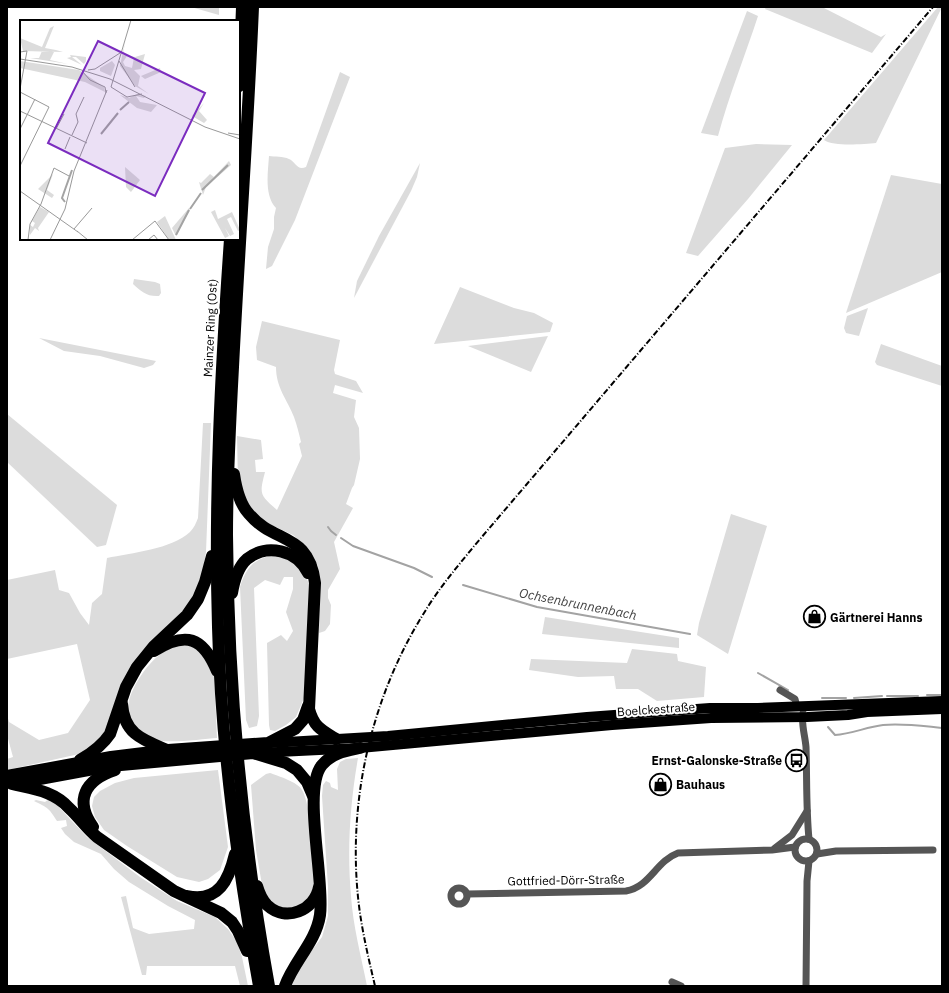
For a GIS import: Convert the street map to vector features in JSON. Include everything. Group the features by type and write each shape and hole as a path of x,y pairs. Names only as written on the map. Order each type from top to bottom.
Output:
{"highway":[{"path":"240,60 242,7"},
{"path":"229,731 227,533 229,439 247,138 253,7"},
{"name":"Mainzer Ring (Ost)","path":"216,533 220,418 230,240"},
{"path":"9,782 76,762 168,750 268,743 289,733 300,724 305,715 308,704 315,582 312,569 302,550 290,540 259,524 248,514 242,505 235,484 229,439"},
{"path":"76,762 94,751 106,740 110,734 131,677 144,658 187,614 198,599 207,575 216,533"},
{"path":"216,533 220,677 229,731 233,771 236,847 258,986"},
{"path":"229,626 232,591 238,572 246,560 259,552 266,550 277,550 297,559 307,570 313,585 314,597"},
{"path":"144,658 168,643 177,640 194,641 207,650 220,677"},
{"path":"122,698 124,718 130,729 142,739 168,750"},
{"path":"308,704 310,716 316,726 336,739"},
{"path":"285,986 292,970 312,939 318,923 321,905 314,796 316,775 323,764 337,753 365,744"},
{"path":"9,782 137,763 253,753 286,763 297,770 307,782 314,796"},
{"path":"108,845 94,829 86,816 84,804 86,792 90,785 98,777 137,763"},
{"path":"233,771 269,986"},
{"path":"9,782 46,792 57,798 70,808 92,833 108,845 174,891 221,913 235,926 244,942 258,986"},
{"path":"182,895 202,897 220,889 229,875 236,847"},
{"path":"248,854 260,894 267,905 278,912 295,913 307,907 315,897 320,881"}],"main road":[{"name":"Boelckestraße","path":"365,744 612,724 803,712 942,701"},
{"name":"Boelckestraße","path":"365,744 374,736 610,715 710,708 803,712 867,712 942,709"},
{"path":"268,743 336,739 365,744"},
{"path":"253,753 365,744"}],"street":[{"path":"780,690 795,699 803,712 806,745 806,839"},
{"path":"772,850 785,842 792,835 807,811"},
{"path":"806,839 815,843 817,851 815,857 806,861 798,858 795,850 799,841 806,839"},
{"name":"Gottfried-Dörr-Straße","path":"467,894 626,891 644,884 666,860 678,852 795,850"},
{"path":"817,851 933,850"},
{"path":"806,861 806,986"},
{"path":"672,982 681,986"}],"shaded area":[{"path":"191,7 219,7 219,15"},
{"path":"766,7 822,7 881,37 886,34 872,53 765,9"},
{"path":"938,7 942,7 876,143 835,144 824,140"},
{"path":"747,11 758,16 718,136 701,133"},
{"path":"340,72 350,77 295,220 272,266 266,269 268,247 274,229 276,208 272,203 268,190 269,156 287,158 301,168 306,167"},
{"path":"756,144 792,145 748,199 698,256 686,253 725,148"},
{"path":"420,163 417,177 411,191 354,298 357,281 379,236"},
{"path":"891,175 942,184 942,272 846,313"},
{"path":"134,279 160,284 161,293 159,296 151,296 144,293 133,284"},
{"path":"460,287 514,308 534,313 553,323 550,332 434,344"},
{"path":"868,308 859,336 846,333 844,328 847,316"},
{"path":"262,321 340,340 334,370 335,374 356,381 363,393 335,385 333,393 356,400 354,417 359,428 360,459 354,485 346,504 353,508 334,542 340,569 328,590 328,598 331,605 330,624 325,631 319,633 320,584 318,566 305,545 293,535 265,522 246,504 238,483 237,436 261,440 263,459 255,460 256,472 265,472 262,494 277,510 302,456 299,444 301,442 297,426 280,387 276,374 276,367 257,360 256,347"},
{"path":"548,336 531,372 468,346"},
{"path":"39,338 156,361 153,365 144,368 100,356 64,351"},
{"path":"881,344 942,366 942,386 877,365 875,362"},
{"path":"7,414 117,505 106,545 97,547 7,462"},
{"path":"203,423 211,423 206,552 202,576 188,610 154,641 111,725 88,752 7,770 7,759 13,757 7,735 7,715 9,722 39,740 68,733 90,700 77,644 7,659 7,580 55,570 59,590 69,593 80,613 89,625 92,603 102,594 107,558 151,550 173,543 190,532 194,527 198,518"},
{"path":"731,514 767,526 728,654 697,635 699,623"},
{"path":"274,555 292,561 305,575 309,584 310,600 304,698 296,717 275,731 270,730 269,725 267,643 281,635 287,641 293,631 286,612 293,589 293,577 284,577 280,585 265,580 254,588 259,716 257,726 249,728 246,720 240,587 251,565 261,559"},
{"path":"545,617 679,638 679,648 542,634"},
{"path":"185,644 200,648 214,670 217,738 163,741 150,738 135,727 130,719 128,703 130,696 142,674 152,661 167,650"},
{"path":"632,649 677,654 678,661 706,667 704,697 657,701 638,689 616,689 614,676 578,677 529,670 531,659 627,663"},
{"path":"358,758 353,792 349,861 352,907 367,986 291,986 300,966 322,937 328,916 328,887 322,796 323,785 326,781 330,783 331,787 338,790 337,769 340,762 346,759"},
{"path":"218,770 228,847 220,870 208,879 199,882 177,877 104,830 95,817 92,806 94,797 100,791 115,783 134,778"},
{"path":"270,773 288,780 300,787 305,798 308,811 313,844 313,890 308,902 296,910 275,906 266,895 262,885 256,850 251,785 266,774"},
{"path":"49,799 54,802 87,837 140,877 177,901 215,917 228,929 237,942 242,957 248,986 240,986 235,966 147,966 146,975 142,975 121,897 126,896 133,928 149,934 194,929 195,920 168,906 129,882 114,869 101,854 74,842 61,828 67,826 66,820 57,821 48,809 34,801 45,802"}],"waterway":[{"name":"Ochsenbrunnenbach","path":"328,527 336,535"},
{"name":"Ochsenbrunnenbach","path":"341,538 353,546 414,568 432,577"},
{"name":"Ochsenbrunnenbach","path":"463,585 537,607 690,634"},
{"name":"Ochsenbrunnenbach","path":"758,673 788,690"},
{"name":"Ochsenbrunnenbach","path":"927,695 942,695"},
{"name":"Ochsenbrunnenbach","path":"854,698 882,696"},
{"name":"Ochsenbrunnenbach","path":"887,696 918,696"},
{"name":"Ochsenbrunnenbach","path":"822,698 846,698"},
{"path":"828,727 835,735 890,724 942,728"}],"railway":[{"path":"375,986 367,953 358,897 356,860 357,823 361,786 368,749 390,678 424,613 442,586 475,545 933,7"}],"place":[{"name":"Gärtnerei Hanns","path":"814,617"},
{"name":"Ernst-Galonske-Straße","path":"797,760"},
{"name":"Bauhaus","path":"660,784"}]}
